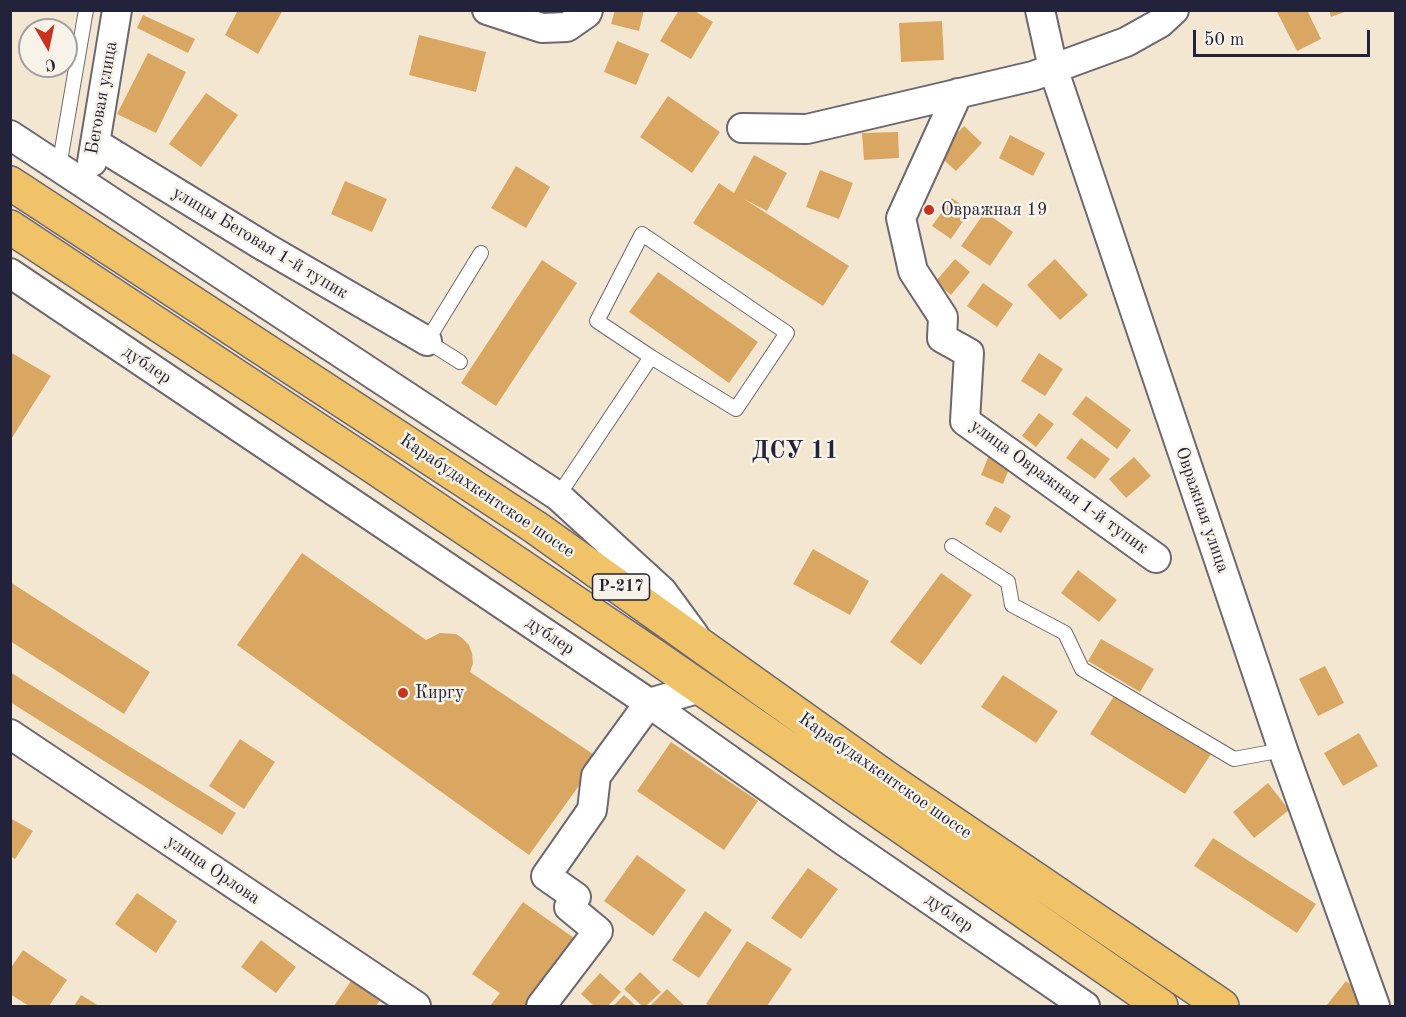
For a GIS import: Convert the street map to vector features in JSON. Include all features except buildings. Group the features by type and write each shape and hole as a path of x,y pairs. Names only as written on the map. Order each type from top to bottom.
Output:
{"highway":[{"name":"Карабудахкентское шоссе","path":"10,183 535,527 888,779 1222,1006"},
{"name":"Карабудахкентское шоссе","path":"10,228 371,465 701,688 1161,1006"}],"street":[{"name":"Беговая улица","path":"88,186 117,10"},
{"path":"487,10 542,28 567,27 588,10"},
{"name":"Овражная улица","path":"1041,10 1043,72 1375,1006"},
{"path":"742,128 807,129 1043,72 1126,42 1160,23 1174,10"},
{"name":"улица Овражная 1-й тупик","path":"958,93 901,218 913,271 943,316 942,338 969,353 965,421 1156,558"},
{"path":"10,135 558,496 662,591 707,651"},
{"name":"улицы Беговая 1-й тупик","path":"94,142 265,247 427,341"},
{"name":"дублер","path":"10,273 649,703 844,841 1085,1006"},
{"path":"542,1006 598,931 569,908 576,897 546,876 592,810 596,776 649,703 701,688"},
{"name":"улица Орлова","path":"10,734 416,1006"}],"lane":[{"path":"59,167 86,10"},
{"path":"642,234 787,333 736,409 651,357 597,321 642,234"},
{"path":"460,362 427,341 481,253"},
{"path":"558,496 651,357"},
{"path":"952,546 1008,582 1012,605 1065,633 1082,669 1234,759 1283,750"}],"place":[{"name":"Овражная 19","path":"929,210"},
{"name":"Киргу","path":"403,693"}],"district":[{"name":"ДСУ 11","path":"795,452"}]}
